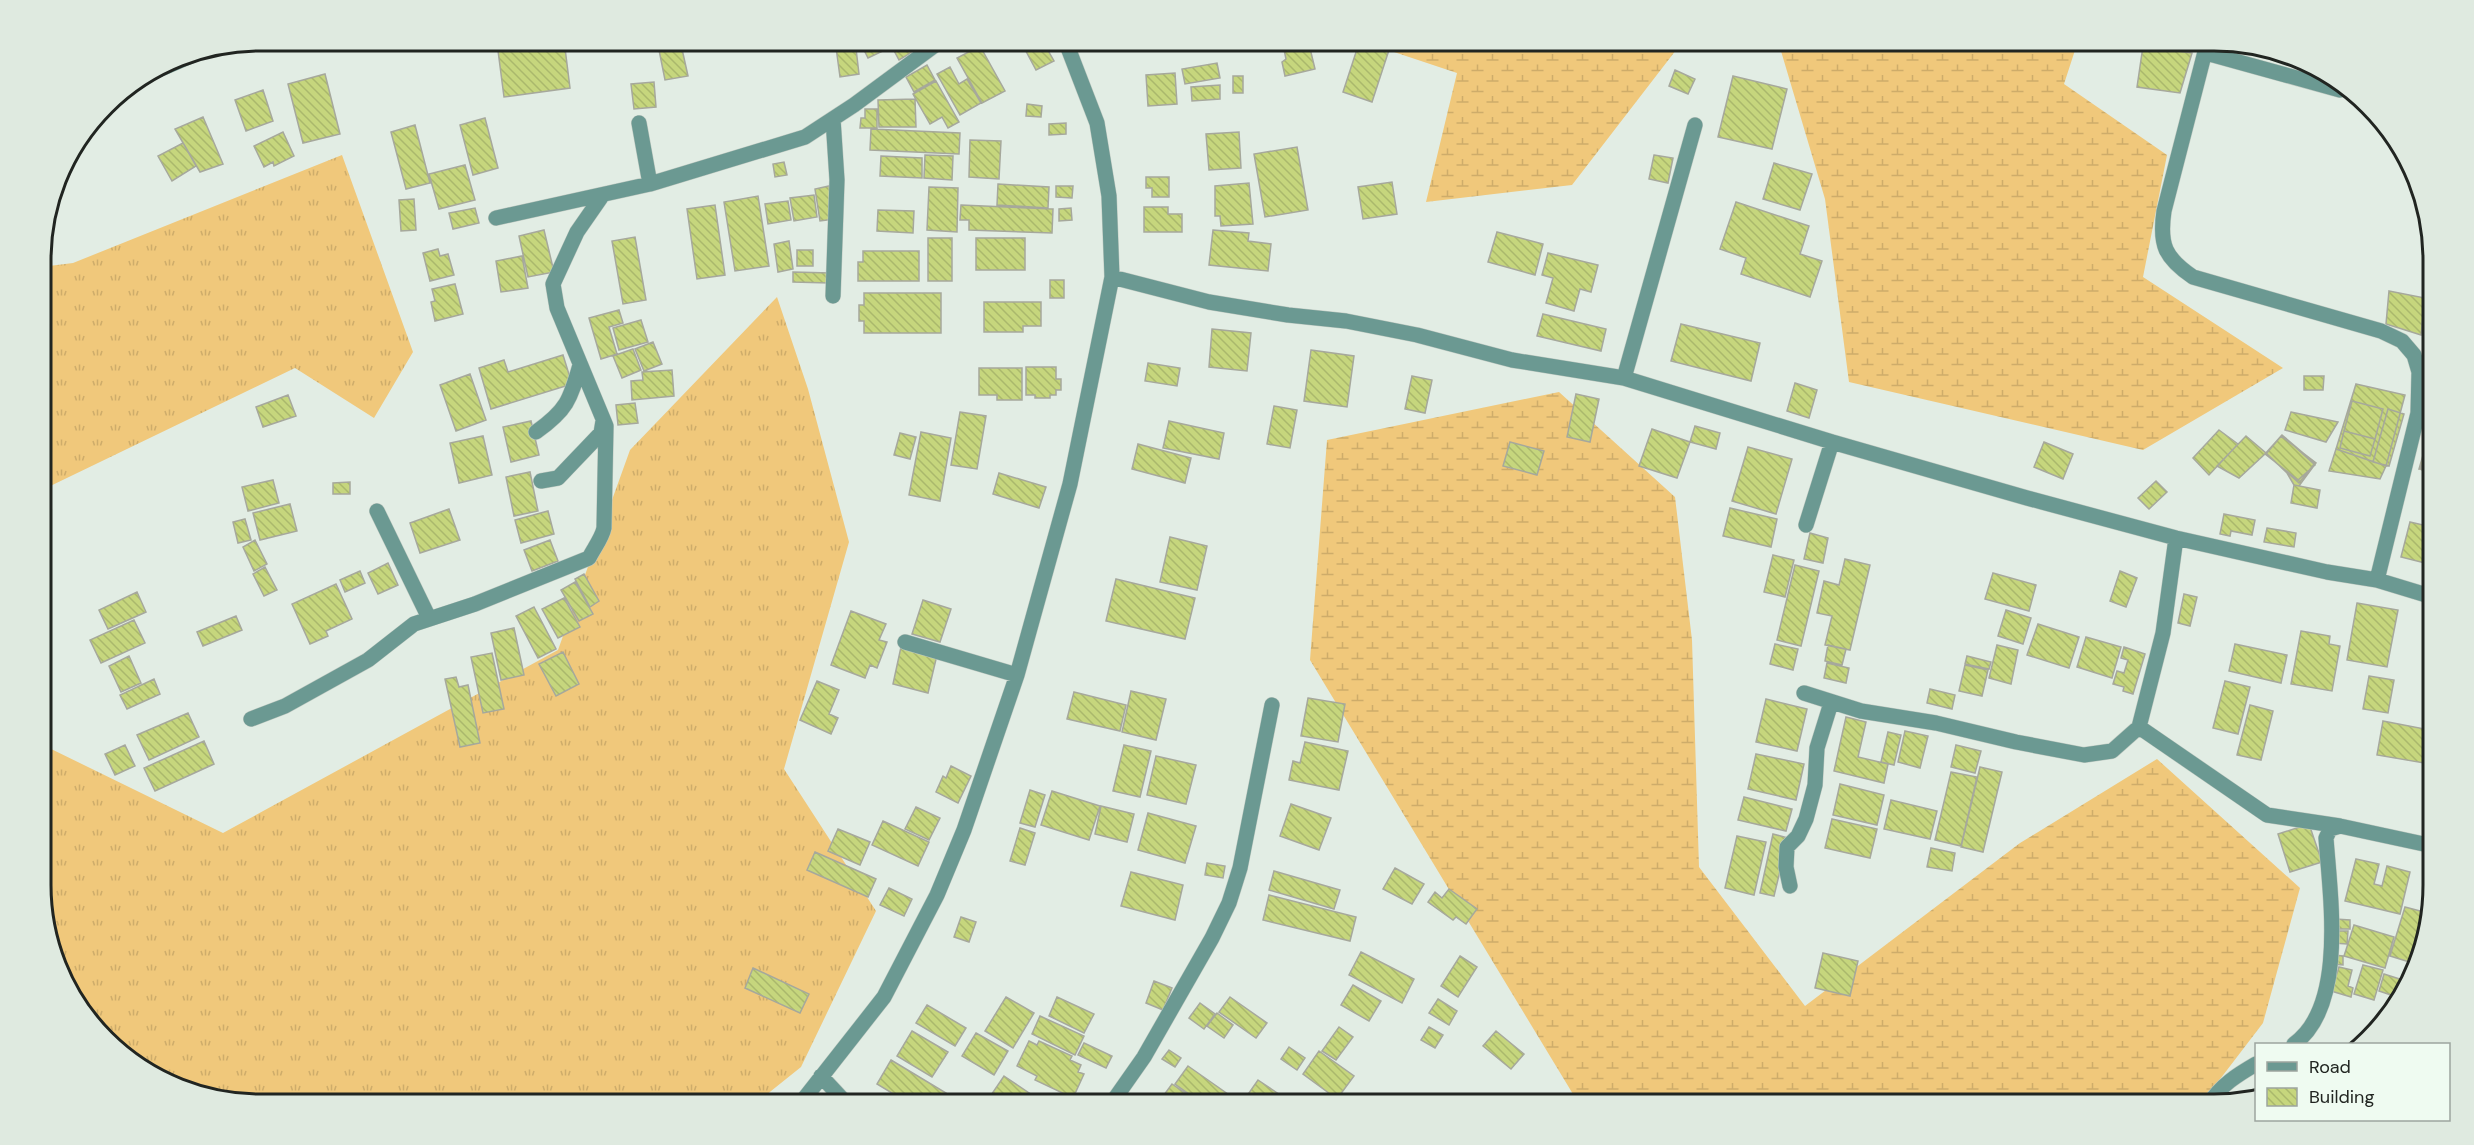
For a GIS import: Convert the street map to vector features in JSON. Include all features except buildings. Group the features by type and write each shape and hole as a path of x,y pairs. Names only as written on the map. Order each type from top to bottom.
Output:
{"street":[{"path":"496,218 650,184 805,137 927,51"},
{"path":"808,1094 884,997 937,895 964,830 1017,675 1071,484 1112,277 1109,196 1097,123 1069,51"},
{"path":"2206,51 2160,233 2165,250 2174,265 2193,277 2381,332 2402,341 2414,355 2419,372 2418,413 2377,580"},
{"path":"2219,51 2331,87"},
{"path":"833,119 837,180 833,297"},
{"path":"639,123 650,184"},
{"path":"1624,378 1695,125"},
{"path":"251,719 285,706 368,660 414,624 486,600 590,558 603,535 604,528 607,439 604,418 557,308 553,284 577,232 602,196"},
{"path":"1112,277 1209,302 1288,315 1346,321 1417,335 1512,360 1624,378 1832,442 2027,498 2176,538 2327,572 2377,580 2423,594"},
{"path":"536,432 554,419 568,404 580,365"},
{"path":"2418,413 2423,409"},
{"path":"541,481 558,478 601,433 604,418"},
{"path":"1806,525 1832,442"},
{"path":"377,511 429,618"},
{"path":"1804,693 1861,711 1936,723 2084,755 2112,751 2139,727 2163,633 2176,538"},
{"path":"905,642 1017,675"},
{"path":"1790,886 1786,867 1787,847 1798,836 1806,819 1815,785 1817,748 1831,703"},
{"path":"1117,1094 1144,1057 1212,938 1229,903 1239,868 1272,705"},
{"path":"2139,727 2267,815 2340,826 2423,844"},
{"path":"2295,1043 2311,1024 2326,990 2332,960 2326,838 2330,829 2340,826"},
{"path":"2215,1094 2233,1077 2255,1065"},
{"path":"821,1076 838,1094"}],"green space":[{"path":"1391,51 1675,51 1572,185 1426,202 1457,73"},
{"path":"1781,51 2075,51 2064,84 2167,155 2143,277 2283,368 2143,450 1849,382 1825,199"},
{"path":"342,155 413,352 374,418 295,368 51,486 51,266 73,263"},
{"path":"777,297 808,389 849,542 784,769 876,911 801,1067 767,1094 260,1094 219,1090 180,1078 155,1066 112,1033 79,990 58,939 51,885 51,749 223,833 558,650 630,450"},
{"path":"1559,392 1675,497 1692,640 1699,867 1805,1006 2020,843 2157,759 2300,888 2263,1023 2209,1094 1573,1094 1310,660 1327,440"}]}
